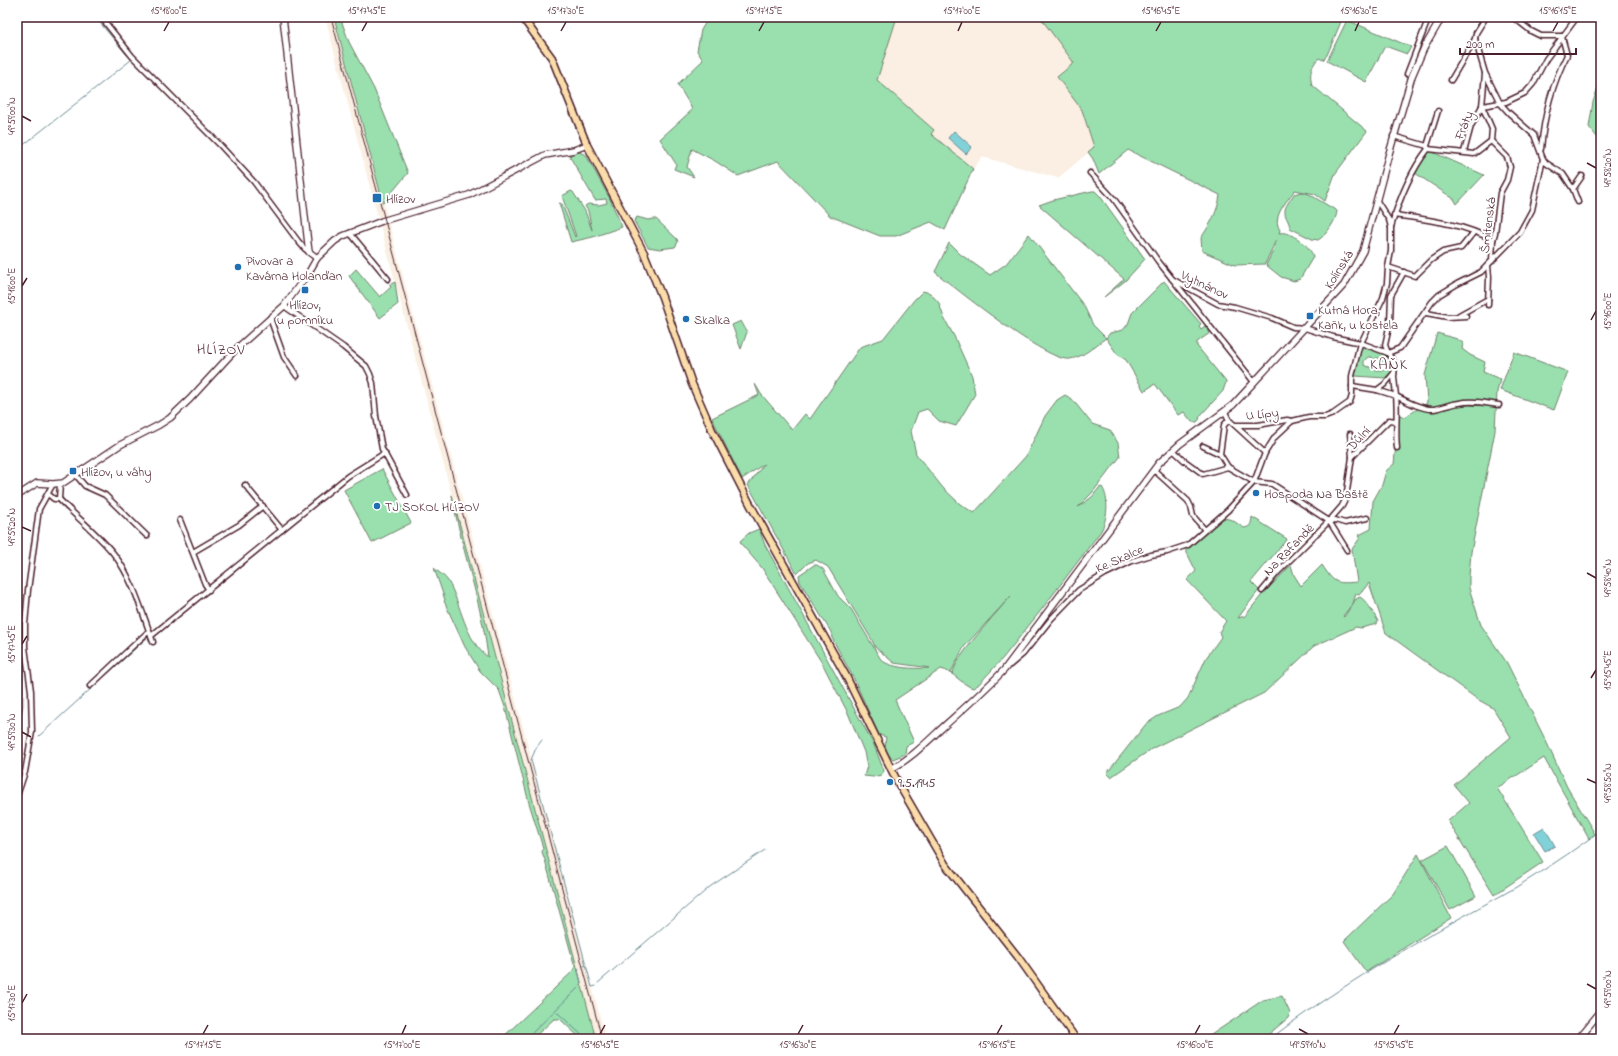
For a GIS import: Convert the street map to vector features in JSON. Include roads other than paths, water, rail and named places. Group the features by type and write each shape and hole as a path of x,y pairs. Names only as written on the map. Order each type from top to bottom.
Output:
{"main road":[{"path":"522,17 554,62 587,145 651,268 665,304 692,384 712,430 750,504 846,676 890,769 945,864 1018,957 1076,1039"}],"street":[{"path":"101,17 132,56 219,144 254,182 304,249 317,258"},
{"path":"283,17 310,252"},
{"path":"1407,74 1429,17"},
{"name":"Kolínská","path":"890,769 905,761 916,752 1004,670 1138,489 1154,470 1173,450 1225,412 1344,285 1358,262 1368,235 1393,136 1417,63 1438,24 1444,17"},
{"path":"1513,17 1531,31 1541,36 1562,36"},
{"path":"1482,106 1500,103 1515,98 1531,87 1546,59 1577,17"},
{"path":"1451,80 1475,39 1484,19"},
{"path":"1541,150 1542,135 1552,90 1567,55 1562,36"},
{"path":"1388,353 1400,348 1432,302 1439,295 1488,266 1520,232 1532,210 1543,159 1541,150 1534,135 1500,103 1485,73 1475,39"},
{"path":"1485,73 1482,106 1492,129 1491,141"},
{"name":"Fráty","path":"1464,152 1471,126 1482,106"},
{"path":"1391,227 1412,173 1427,148 1438,112"},
{"path":"1534,135 1542,135"},
{"name":"Fráty","path":"1393,136 1427,148 1474,154 1491,141"},
{"name":"Šmitenská","path":"1491,141 1507,157 1510,167 1507,180 1500,193 1495,233 1492,242 1492,261"},
{"path":"17,496 37,483 60,484 120,445 170,418 190,399 236,349 284,306 309,272 317,258 336,241 382,221 469,195 545,155 570,151 587,145"},
{"path":"1543,159 1546,163 1563,174 1573,189 1578,202"},
{"path":"1090,173 1114,199 1172,279"},
{"path":"1573,189 1582,176"},
{"path":"1377,200 1389,220 1391,227"},
{"path":"1394,216 1450,223 1474,232 1492,242 1502,250"},
{"name":"U Lípy","path":"1235,425 1258,425 1286,420 1292,421 1309,417 1325,417 1345,407 1351,401 1355,360 1361,343 1383,298 1387,283 1391,251 1391,227"},
{"path":"1388,266 1415,276 1431,260 1443,252 1461,248 1474,232"},
{"path":"350,234 388,279"},
{"path":"1488,266 1488,305"},
{"path":"1397,448 1397,406 1394,373 1396,364 1388,353 1385,345 1390,323 1390,300 1398,280 1404,272"},
{"name":"Vyhnánov","path":"1172,279 1218,304 1235,307 1272,318 1293,327 1305,328 1333,338 1361,343 1388,353"},
{"name":"Vyhnánov","path":"1172,279 1254,382"},
{"path":"1383,298 1390,300"},
{"path":"1457,317 1488,299"},
{"path":"284,306 344,347 366,366 373,383 378,430 385,453 407,495"},
{"path":"1426,312 1440,316 1466,316"},
{"path":"270,318 284,357 297,376"},
{"path":"1377,390 1394,373"},
{"path":"1352,386 1377,390 1425,408 1433,409 1460,402 1477,402 1499,405"},
{"name":"U Lípy","path":"1225,412 1229,420 1265,453"},
{"path":"1220,454 1224,425 1229,420"},
{"name":"Důlní","path":"1330,521 1342,506 1346,498 1352,457 1389,420 1396,421"},
{"path":"1254,482 1265,453 1278,434 1292,421"},
{"path":"1350,434 1352,457"},
{"path":"1351,445 1362,446"},
{"path":"1203,446 1220,454 1228,467 1254,482 1272,484 1330,521 1347,550"},
{"path":"1173,450 1203,474 1228,467"},
{"path":"151,636 210,590 348,476 385,453"},
{"path":"1154,470 1188,501 1193,516 1205,530"},
{"path":"75,474 85,486 105,495 147,536"},
{"name":"Ke Skalce","path":"1004,670 1023,654 1051,619 1079,590 1105,574 1145,557 1188,545 1233,505 1254,482"},
{"path":"17,796 25,772 32,732 31,691 25,647 28,590 39,509 53,484"},
{"path":"59,499 60,484"},
{"path":"245,485 282,530"},
{"path":"48,494 54,499 59,499 118,560 136,595 153,642"},
{"path":"193,552 239,525 262,506"},
{"path":"1330,521 1334,520 1345,523 1367,518"},
{"path":"180,520 205,584 210,590"},
{"name":"Na Rafandě","path":"1262,591 1278,572 1330,521"},
{"path":"1045,615 1051,619"},
{"path":"90,686 150,632"},
{"path":"1578,1039 1601,1011"}],"water":[{"path":"954,131 972,147 966,154 948,138"},
{"path":"1544,827 1555,846 1545,851 1534,833"}],"waterway":[{"path":"95,17 127,55"},
{"path":"17,150 131,60"},
{"path":"39,736 148,637"},
{"path":"17,735 23,706 23,659"},
{"path":"542,740 536,748 531,760 586,965"},
{"path":"1270,1039 1339,990 1387,960 1504,894 1567,855 1601,830"},
{"path":"598,983 711,886 765,850"},
{"path":"584,966 586,965 592,987 596,986"},
{"path":"526,1039 579,987 581,982 578,971 579,969"},
{"path":"557,1012 586,1039"}],"railway":[{"path":"331,17 602,1039"}],"place":[{"name":"Hlízov","path":"377,198"},
{"name":"Pivovar a Kavárna Holanďan","path":"238,267"},
{"name":"Hlízov, u pomníku","path":"305,290"},
{"name":"Kutná Hora, Kaňk, u kostela","path":"1310,316"},
{"name":"Skalka","path":"686,319"},
{"name":"Hlízov, u váhy","path":"73,471"},
{"name":"Hospoda Na Baště","path":"1256,493"},
{"name":"TJ SOKOL HLÍZOV","path":"377,506"},
{"name":"9.5.1945","path":"890,782"}],"district":[{"name":"HLÍZOV","path":"221,349"},
{"name":"KAŇK","path":"1389,364"}]}
